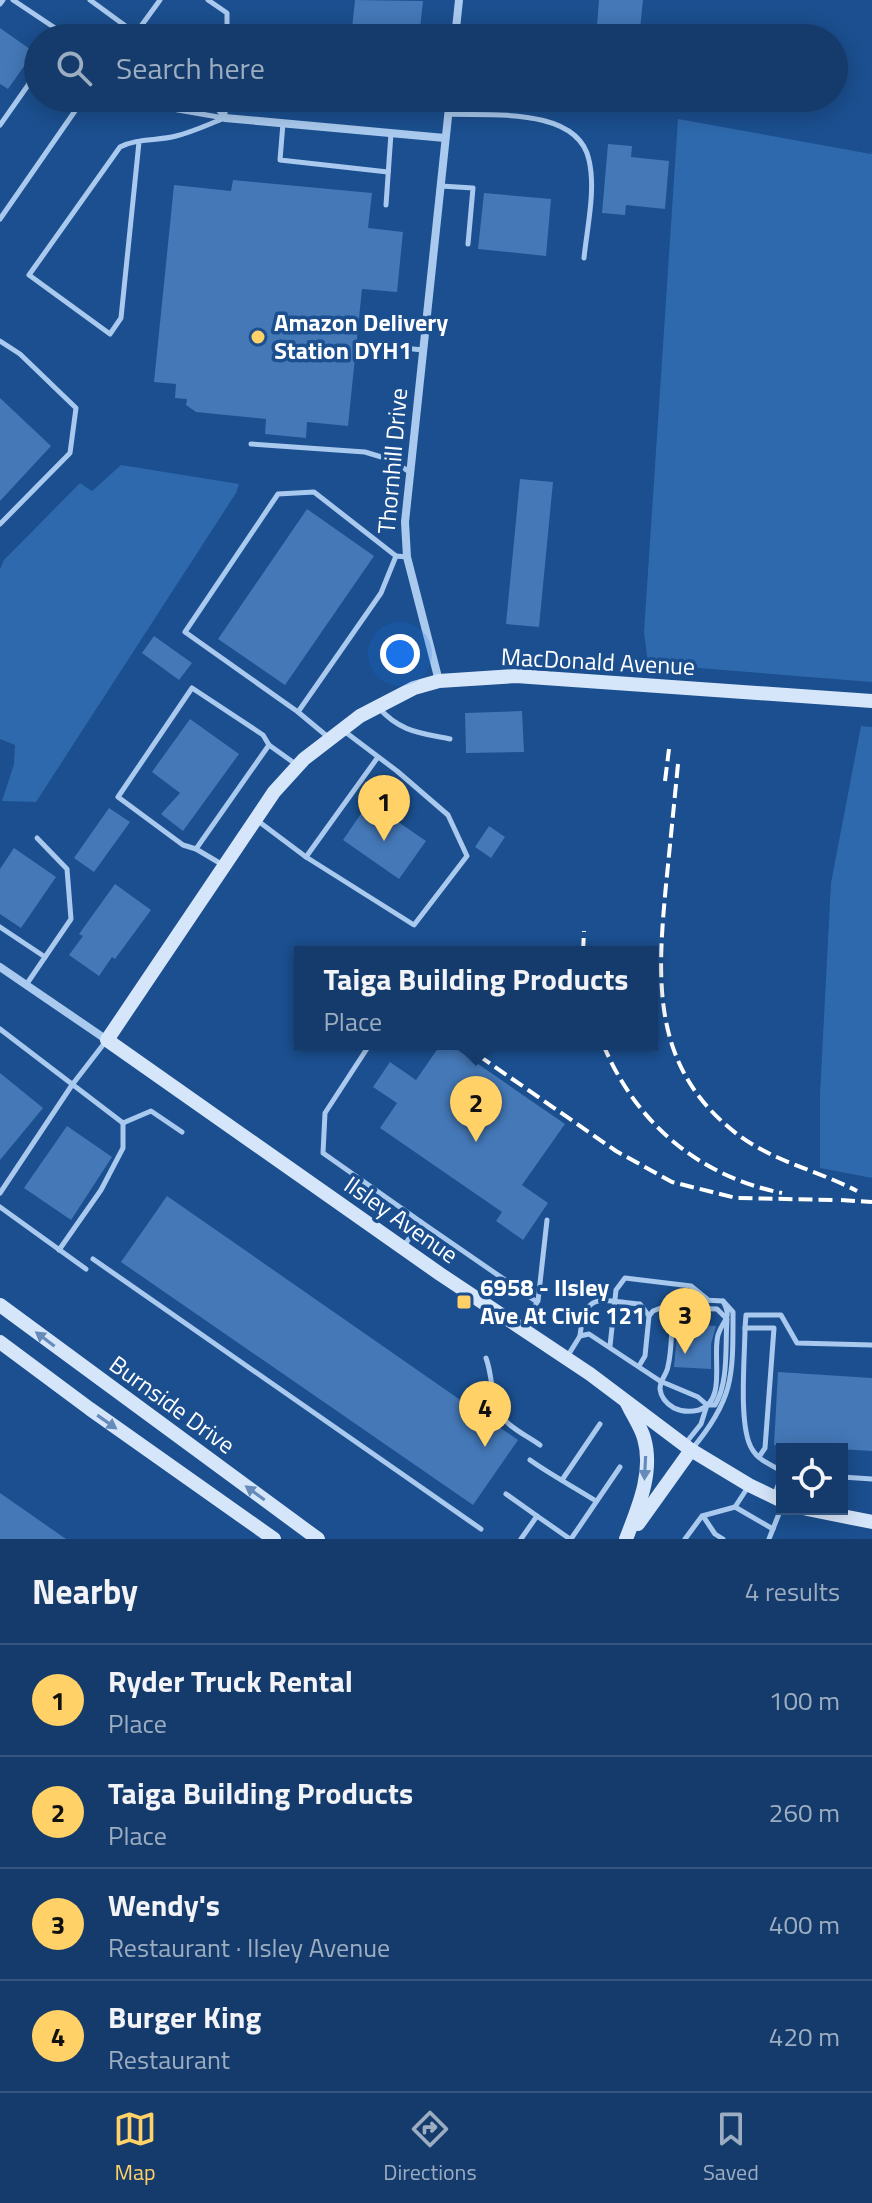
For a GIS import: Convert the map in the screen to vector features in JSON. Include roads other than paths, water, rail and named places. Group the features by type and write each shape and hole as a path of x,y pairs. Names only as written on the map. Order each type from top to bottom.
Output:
{"street":[{"path":"456,24 459,0"},
{"name":"Thornhill Drive","path":"439,681 407,557 405,522 449,114"},
{"path":"225,118 445,138"},
{"name":"MacDonald Avenue","path":"107,1040 254,818 298,766 335,734 378,706 414,688 439,681 516,676 872,701"},
{"name":"Ilsley Avenue","path":"0,967 566,1358 687,1447 776,1499"},
{"name":"Burnside Drive","path":"0,1305 318,1539"},
{"name":"Burnside Drive","path":"0,1342 274,1539"},
{"path":"625,1400 644,1438 648,1468 627,1539"},
{"path":"627,1539 687,1447"},
{"path":"837,1515 872,1522"}],"lane":[{"path":"13,0 49,24"},
{"path":"90,0 123,24"},
{"path":"143,24 160,0"},
{"path":"208,0 227,13 227,24"},
{"path":"0,125 24,91"},
{"path":"0,219 74,112"},
{"path":"190,112 225,118"},
{"path":"220,112 225,118"},
{"path":"225,112 225,118"},
{"path":"449,114 551,121 569,130 585,146 590,163 584,258"},
{"path":"139,142 121,318 110,334 29,275 120,147 139,142 177,136 225,118"},
{"path":"283,123 280,160 388,172"},
{"path":"386,205 391,133"},
{"path":"441,186 473,188 468,244"},
{"path":"0,341 20,354 76,408 70,453 0,524"},
{"path":"363,344 423,350"},
{"path":"251,444 365,452 388,459 410,472"},
{"path":"254,818 306,857 414,925 467,856 448,815 378,757 298,712 185,632 278,494 314,492 396,556 407,557"},
{"path":"298,712 381,593 396,556"},
{"path":"223,865 183,845 118,797 192,688 263,735 269,745 298,766"},
{"path":"378,706 388,719 405,730 450,739"},
{"path":"196,849 269,745"},
{"path":"306,857 378,757"},
{"path":"26,985 71,919 67,869 37,838"},
{"path":"0,927 45,957"},
{"path":"0,1029 123,1123"},
{"path":"0,1193 72,1085 107,1040"},
{"path":"366,1050 325,1113 323,1153 537,1302"},
{"path":"123,1123 151,1111 182,1132"},
{"path":"59,1250 101,1190 123,1148 123,1123"},
{"path":"0,1207 86,1269"},
{"path":"524,1330 537,1302 547,1220"},
{"path":"402,1247 421,1222"},
{"path":"93,1259 481,1529"},
{"path":"610,1346 616,1290 625,1278 691,1286 707,1300"},
{"path":"639,1366 645,1356 649,1316 653,1311 684,1299 723,1301 733,1312 729,1386 725,1400 708,1429 687,1447"},
{"path":"566,1358 580,1336 583,1313 588,1305 597,1301 640,1304 649,1316"},
{"path":"723,1301 728,1311 727,1319 721,1391 715,1405 694,1411 673,1407 660,1393 660,1381 668,1370 673,1316 685,1308 717,1309 727,1319 733,1330"},
{"path":"776,1470 751,1448 745,1431 746,1315 781,1315 797,1343 872,1345"},
{"path":"745,1328 774,1328 765,1448 759,1457"},
{"path":"580,1336 589,1334 660,1381 698,1397 707,1405"},
{"path":"486,1358 497,1409 506,1421 540,1445"},
{"path":"687,1447 701,1424 707,1405"},
{"path":"562,1480 600,1424"},
{"path":"530,1460 596,1501"},
{"path":"506,1494 570,1539 620,1467"},
{"path":"848,1477 872,1479"},
{"path":"685,1539 702,1516 735,1507 749,1485"},
{"path":"735,1507 773,1529"},
{"path":"769,1539 776,1515"},
{"path":"521,1539 537,1516"},
{"path":"702,1516 715,1534 723,1539"}],"railway":[{"path":"665,781 669,749"},
{"path":"678,764 661,955 666,1021 674,1052 688,1081 709,1108 737,1134 766,1152 857,1191"},
{"path":"583,946 584,931"},
{"path":"471,1050 616,1151 672,1182 736,1198 836,1200"},
{"path":"606,1050 633,1098 673,1141 723,1174 782,1193"},
{"path":"841,1200 872,1202"}],"place":[{"name":"Amazon Delivery Station DYH1","path":"258,337"},
{"name":"Ryder Truck Rental","path":"384,841"},
{"name":"Taiga Building Products","path":"476,1142"},
{"name":"6958 - Ilsley Ave At Civic 121","path":"464,1302"},
{"name":"Wendy's","path":"685,1354"},
{"name":"Burger King","path":"485,1447"}]}
